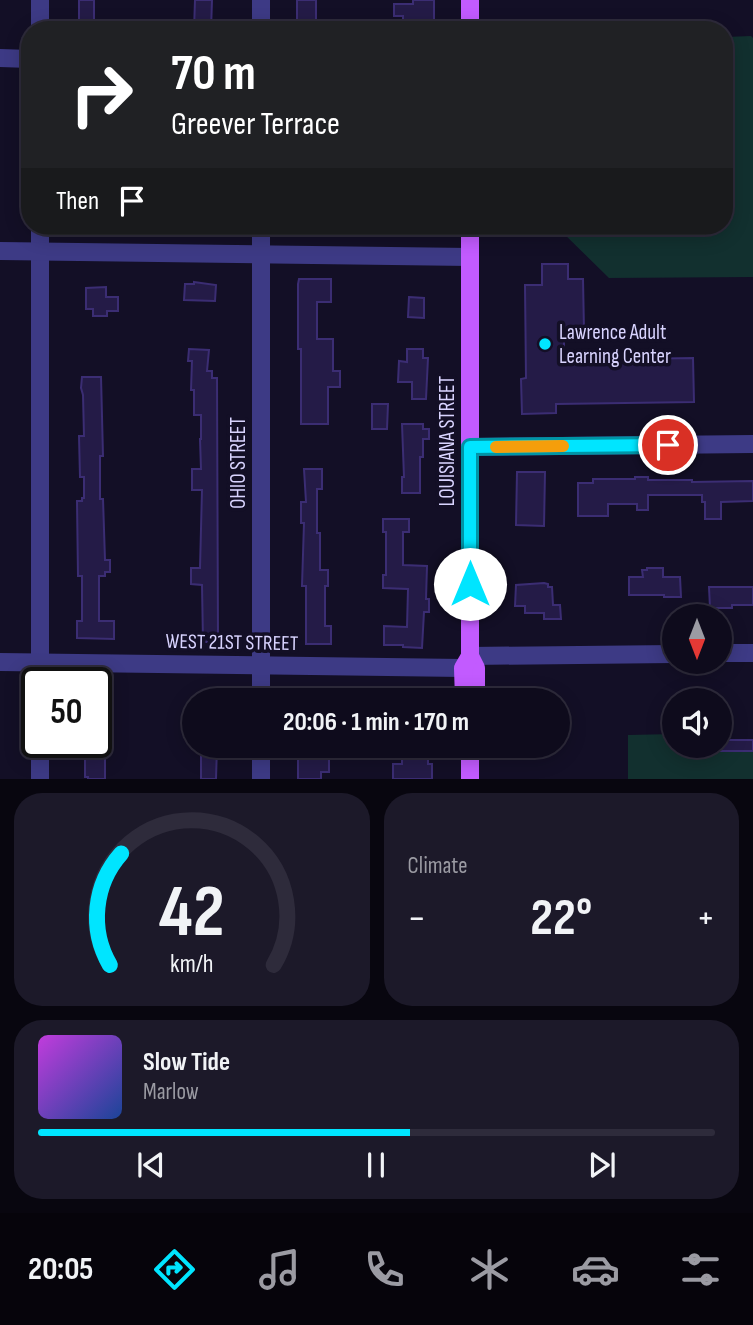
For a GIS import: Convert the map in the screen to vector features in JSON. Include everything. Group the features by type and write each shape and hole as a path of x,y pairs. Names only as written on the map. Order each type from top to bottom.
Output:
{"main road":[{"path":"470,0 470,21"},
{"name":"LOUISIANA STREET","path":"465,688 470,447 470,235"},
{"name":"LOUISIANA STREET","path":"467,662 475,668 476,688"},
{"path":"470,758 470,779"}],"street":[{"path":"40,0 40,21"},
{"path":"261,0 261,21"},
{"path":"0,58 21,59"},
{"path":"40,235 40,667"},
{"name":"OHIO STREET","path":"261,235 261,688"},
{"path":"0,251 470,257"},
{"path":"470,447 753,444"},
{"path":"732,653 753,653"},
{"name":"WEST 21ST STREET","path":"0,662 261,665 467,662 662,654"},
{"path":"40,758 40,779"},
{"path":"261,758 261,779"}],"green space":[{"path":"733,37 753,38 753,277 609,278 565,235 733,235"},
{"path":"662,734 662,758 732,758 732,740 753,740 753,779 628,779 628,735"}],"building":[{"path":"79,0 94,0 94,21 79,21"},
{"path":"195,0 212,0 211,21 194,21"},
{"path":"297,0 316,0 316,21 297,21"},
{"path":"413,0 434,0 434,21 403,21 403,16 394,16 394,4 413,4"},
{"name":"Lawrence Adult Learning Center","path":"542,264 568,264 568,279 583,279 584,331 564,332 564,358 693,358 694,402 556,404 556,413 522,414 521,379 526,378 525,285 542,285"},
{"path":"299,279 331,279 331,302 317,302 317,339 333,339 333,371 340,371 340,387 328,387 328,424 301,424"},
{"path":"194,282 216,285 215,301 184,300 185,284"},
{"path":"106,287 106,297 118,297 118,311 107,311 107,316 93,316 93,309 86,309 86,288"},
{"path":"409,297 424,298 424,318 408,317"},
{"path":"189,349 209,350 207,371 212,371 212,378 217,378 218,642 203,642 202,585 191,584 191,568 200,568 202,490 192,490 192,469 201,469 201,415 194,415"},
{"path":"407,349 423,349 423,358 428,358 426,399 412,399 412,382 398,382 399,361 407,362"},
{"path":"82,377 101,377 103,456 100,456 100,499 103,499 105,560 110,560 110,572 99,576 99,621 114,621 114,639 77,638 77,621 82,621 82,576 78,576 77,501 84,498 84,477 80,477 79,436 84,436"},
{"path":"372,404 388,404 387,429 372,429"},
{"path":"402,424 423,424 423,429 429,429 429,439 423,439 423,457 420,457 420,493 402,493"},
{"path":"304,469 322,469 322,489 317,489 317,533 320,533 320,570 328,570 328,586 325,586 325,626 331,626 331,644 306,644 306,586 302,586 304,523 301,523 301,502 306,502"},
{"path":"517,472 545,472 544,526 516,525"},
{"path":"635,477 692,482 753,481 753,501 721,502 721,519 705,519 705,502 702,502 702,495 648,495 648,510 637,510 637,504 608,504 608,516 578,516 578,483 593,483 593,479"},
{"path":"383,519 409,519 409,532 403,532 403,565 427,566 426,599 429,599 429,612 424,612 422,648 384,645 384,626 407,627 408,589 383,588 383,575 386,575 386,532 383,532"},
{"path":"663,568 663,577 680,577 681,597 629,595 629,577 643,577 642,570"},
{"path":"544,583 552,587 553,605 560,605 561,619 544,619 544,613 525,613 525,606 515,606 516,585"},
{"path":"709,587 753,587 753,605 710,604"},
{"path":"732,740 753,740 753,751 732,751"},
{"path":"85,758 105,758 105,779 85,777"},
{"path":"201,758 217,758 216,779 201,779"},
{"path":"298,758 329,759 329,772 321,772 321,779 298,779"},
{"path":"402,758 428,758 428,764 432,764 432,779 393,779 393,764 402,764"}],"slow traffic":[{"path":"496,447 563,446"}],"place":[{"name":"Lawrence Adult Learning Center","path":"545,344"}],"route":[{"path":"470,584 470,447 668,445"}]}
